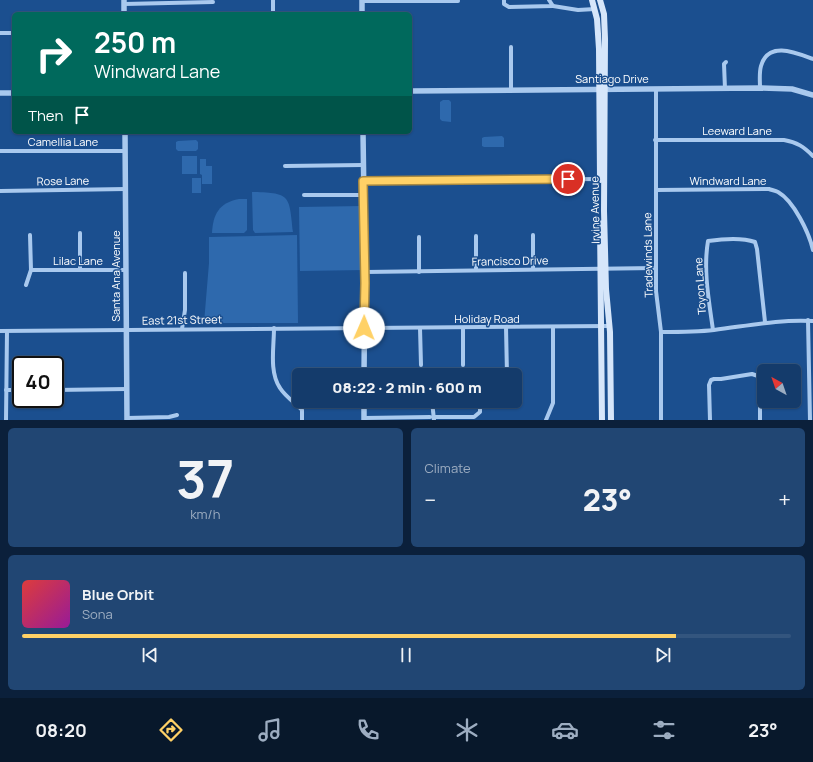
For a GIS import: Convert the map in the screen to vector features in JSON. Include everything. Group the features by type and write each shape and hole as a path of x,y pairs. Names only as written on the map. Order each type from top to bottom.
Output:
{"main road":[{"name":"Irvine Avenue","path":"592,0 595,9 602,89"},
{"name":"Irvine Avenue","path":"600,0 604,18 605,40 602,89 602,420"},
{"path":"595,9 600,12 601,15 602,33 605,40"},
{"name":"Irvine Avenue","path":"603,268 610,326 611,420"}],"street":[{"path":"273,0 273,12"},
{"path":"362,12 362,0 458,1"},
{"path":"504,0 504,4 509,7 553,6 578,10 595,9"},
{"path":"549,0 553,6"},
{"path":"124,2 214,2"},
{"path":"0,33 12,33"},
{"path":"511,47 511,90"},
{"path":"760,88 760,67 762,62 772,52 784,50 813,59"},
{"path":"725,89 724,64 726,62"},
{"name":"Santiago Drive","path":"412,91 760,88 792,89 813,95"},
{"name":"Tradewinds Lane","path":"656,90 656,291 661,332 661,420"},
{"path":"0,93 12,92"},
{"name":"Santa Ana Avenue","path":"125,134 127,419"},
{"path":"363,134 365,272 364,368"},
{"name":"Leeward Lane","path":"655,140 784,140 796,142 813,156"},
{"name":"Camellia Lane","path":"0,151 126,151"},
{"path":"285,166 363,165"},
{"path":"363,181 602,179"},
{"name":"Rose Lane","path":"0,191 126,189"},
{"name":"Windward Lane","path":"656,190 769,189 778,192 793,208 805,227 813,250"},
{"path":"304,195 364,195"},
{"path":"80,233 80,270"},
{"path":"26,286 31,270 30,235"},
{"path":"533,235 533,269"},
{"path":"476,236 476,270"},
{"path":"419,237 419,272"},
{"name":"Toyon Lane","path":"713,330 707,276 707,250 708,242 717,240 749,240 755,242 757,249 764,322"},
{"name":"Francisco Drive","path":"365,272 656,268"},
{"name":"Lilac Lane","path":"31,270 126,270"},
{"path":"182,329 185,310 185,273"},
{"path":"808,320 810,420"},
{"path":"661,332 713,330 764,322 813,321"},
{"name":"Holiday Road","path":"364,328 610,326"},
{"path":"506,327 507,368"},
{"path":"546,420 553,404 553,327"},
{"path":"274,328 275,378 280,388 302,410 302,420"},
{"name":"East 21st Street","path":"0,331 364,328"},
{"path":"420,328 421,365"},
{"path":"463,328 463,365"},
{"path":"6,331 6,420"},
{"path":"710,420 709,385 711,380 752,374 758,376 760,383 760,420"},
{"path":"64,390 127,389"},
{"path":"6,390 12,390"},
{"path":"364,408 364,419 474,417 480,412 480,408"},
{"path":"0,410 6,410"},
{"path":"127,419 170,417 177,415"}],"shaded area":[{"path":"443,100 449,100 451,102 451,122 442,121 440,119 440,102"},
{"path":"502,136 504,138 504,147 482,146 482,138 484,137"},
{"path":"196,140 198,142 198,149 196,151 178,151 176,149 176,142 178,141"},
{"path":"182,156 197,156 197,174 182,174"},
{"path":"200,159 206,159 206,166 212,166 212,184 202,184"},
{"path":"192,178 201,178 201,193 192,193"},
{"path":"252,192 274,193 286,198 289,203 293,232 255,233 253,230"},
{"path":"239,199 247,199 247,230 244,233 212,233 214,220 218,210 226,203"},
{"path":"363,206 365,270 300,271 299,207"},
{"path":"297,235 298,323 204,323 209,263 209,237"}],"route":[{"path":"364,328 365,283 363,181 568,179"}]}
